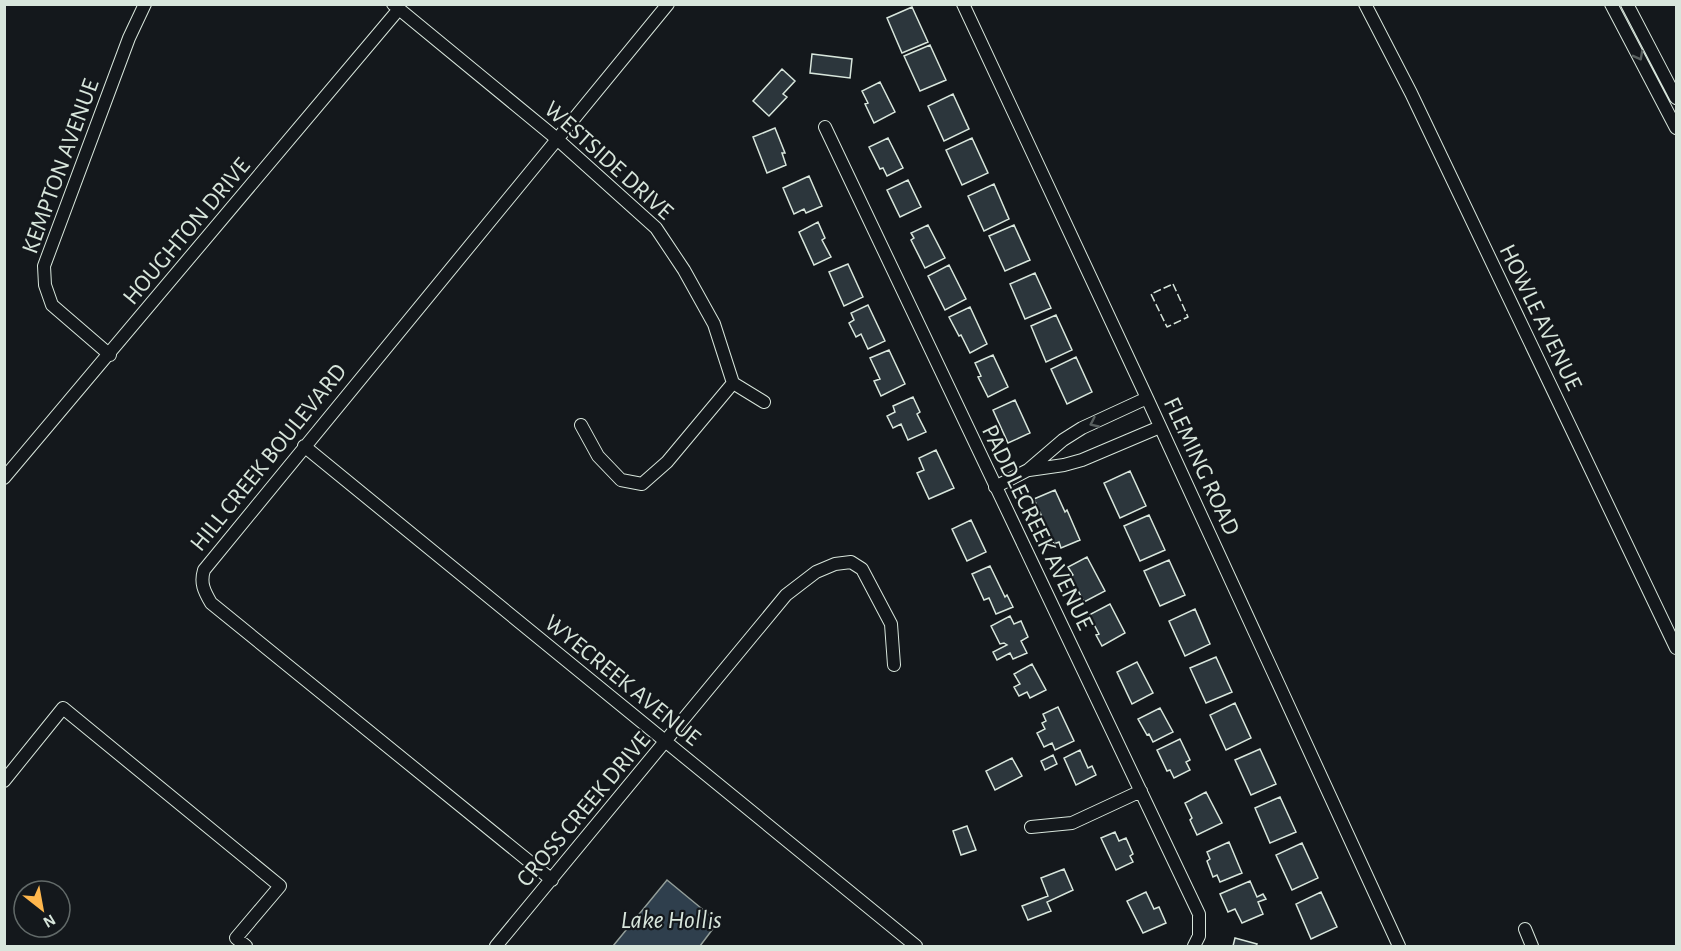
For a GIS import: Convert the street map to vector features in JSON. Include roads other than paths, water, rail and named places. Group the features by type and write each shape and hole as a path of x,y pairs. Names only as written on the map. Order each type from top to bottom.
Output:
{"street":[{"name":"KEMPTON AVENUE","path":"110,355 52,305 45,285 44,266 129,38 145,4"},
{"name":"HILL CREEK BOULEVARD","path":"552,880 211,603 202,587 201,577 204,570 304,446 668,4"},
{"name":"FLEMING ROAD","path":"963,4 1399,946"},
{"name":"HOWLE AVENUE","path":"1365,4 1411,93 1677,648"},
{"path":"1611,4 1677,128"},
{"path":"1628,4 1677,98"},
{"name":"HOUGHTON DRIVE","path":"4,478 110,355 400,6"},
{"name":"WESTSIDE DRIVE","path":"400,6 557,139 656,228 684,270 714,324 732,383"},
{"name":"PADDLECREEK AVENUE","path":"825,128 1142,791 1198,914 1199,936 1194,946"},
{"path":"581,425 598,456 621,480 642,484 667,462 732,383 764,402"},
{"path":"995,487 1028,470 1063,440 1082,428 1147,398"},
{"path":"1028,470 1082,460 1160,427"},
{"name":"WYECREEK AVENUE","path":"304,446 916,946"},
{"name":"CROSS CREEK DRIVE","path":"496,946 786,595 816,572 835,564 850,562 862,569 891,624 894,665"},
{"path":"4,781 63,708 280,886 236,938 246,946"},
{"path":"1031,827 1072,823 1142,791"},
{"path":"1525,930 1532,946"}],"water":[{"name":"Lake Hollis","path":"667,880 718,922 700,946 613,946"}]}
